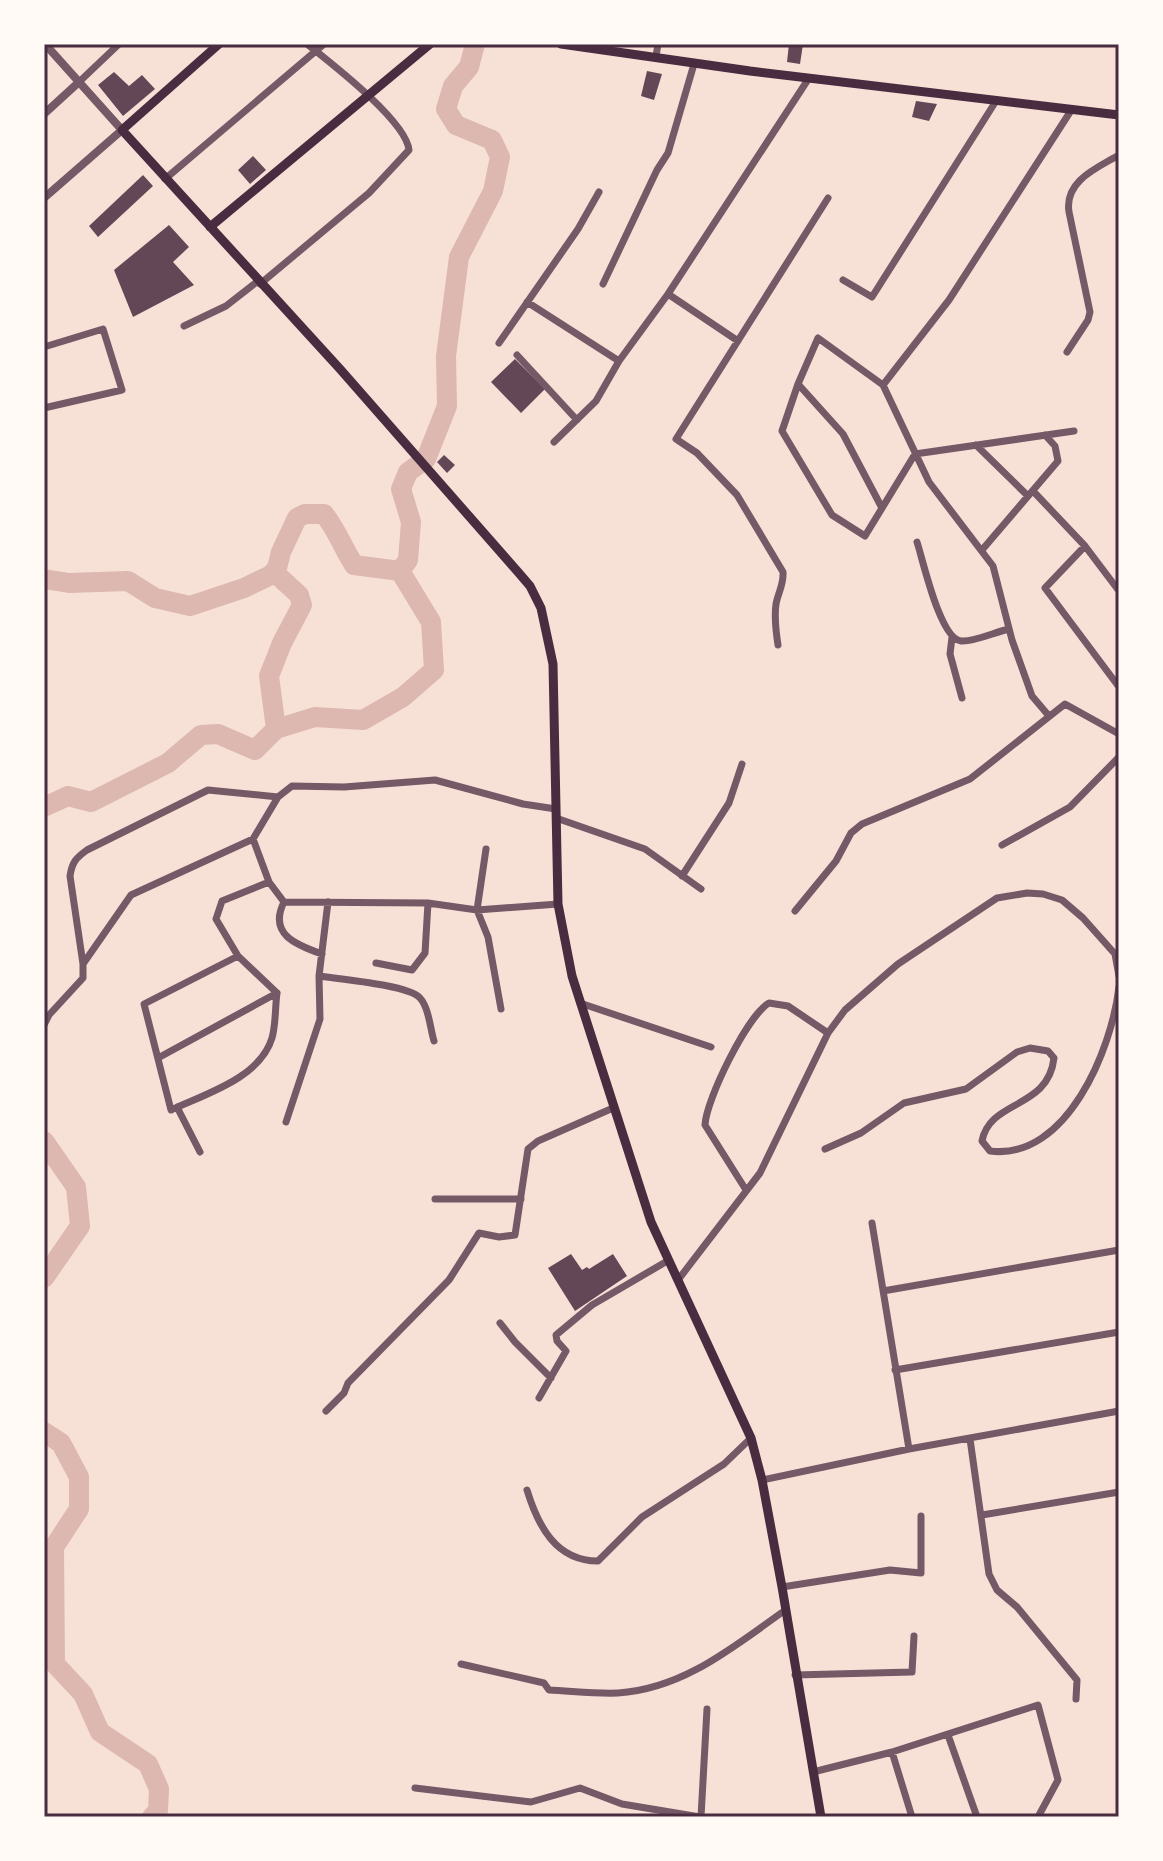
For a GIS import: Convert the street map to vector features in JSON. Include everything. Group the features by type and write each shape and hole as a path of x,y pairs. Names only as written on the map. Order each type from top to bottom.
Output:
{"main road":[{"path":"219,44 122,130 524,579 541,608 553,664 558,904 567,954 651,1222 751,1438 782,1587 813,1772 817,1816"},
{"path":"210,227 430,44"},
{"path":"561,44 694,64 1119,115"}],"street":[{"path":"44,198 122,130 45,44"},
{"path":"44,114 119,44"},
{"path":"184,326 226,306 259,283 369,193 409,150 404,133 369,96 307,44"},
{"path":"165,179 324,44"},
{"path":"656,56 658,44"},
{"path":"603,284 668,153 694,64"},
{"path":"554,442 596,401 619,361 668,294 809,78"},
{"path":"843,280 872,297 996,101"},
{"path":"883,385 949,300 1072,109"},
{"path":"1067,352 1090,312 1069,212 1069,196 1086,174 1119,155"},
{"path":"499,343 578,229 599,192"},
{"path":"778,645 776,605 784,581 783,572 737,495 697,453 676,439 828,198"},
{"path":"668,294 738,341"},
{"path":"527,302 619,361"},
{"path":"44,347 103,329 122,390 44,408"},
{"path":"915,454 865,536 832,515 782,431 818,338 883,385 929,482 993,566 1009,629 1032,696 1049,716"},
{"path":"517,355 577,420"},
{"path":"798,384 843,434 882,508"},
{"path":"915,454 1074,431"},
{"path":"982,550 1058,461 1055,446 1045,435"},
{"path":"976,445 1085,546 1119,591"},
{"path":"917,542 933,597 952,637 950,654 962,698"},
{"path":"1085,546 1045,588 1119,687"},
{"path":"952,637 959,641 967,640 1009,629"},
{"path":"795,911 836,861 851,833 862,824 970,779 1065,704 1119,734"},
{"path":"1002,845 1070,807 1119,757"},
{"path":"682,876 729,803 742,764"},
{"path":"83,964 131,895 253,839 278,797 292,786 344,787 435,780 556,814 645,849 701,889"},
{"path":"44,1025 49,1015 83,978 70,876 76,857 208,790 278,797"},
{"path":"253,839 269,882 284,902"},
{"path":"486,849 477,910 488,937 501,1009"},
{"path":"269,882 222,901 216,919 238,956 277,993"},
{"path":"678,1280 760,1173 828,1033 851,1005 898,964 997,898 1027,893 1062,900 1083,918 1115,954 1119,976"},
{"path":"284,902 428,903 477,910 558,904"},
{"path":"284,902 278,917 283,933 294,943 322,954"},
{"path":"286,1122 320,1019 319,976 328,902"},
{"path":"376,963 412,970 425,953 428,903"},
{"path":"238,956 144,1004 171,1110 245,1074 258,1061 272,1039 277,993"},
{"path":"319,976 415,993 424,1005 434,1041"},
{"path":"825,1149 861,1133 904,1103 966,1089 1017,1052 1030,1048 1048,1051 1054,1058 1052,1073 1034,1096 992,1119 985,1128 982,1141 990,1151 1001,1153 1017,1151 1039,1139 1070,1113 1088,1086 1116,1009 1119,987"},
{"path":"158,1058 277,993"},
{"path":"580,1003 711,1047"},
{"path":"746,1190 705,1125 705,1116 731,1056 753,1020 769,1003 788,1006 828,1033"},
{"path":"177,1107 200,1152"},
{"path":"326,1411 344,1393 348,1383 449,1280 479,1233 499,1237 515,1235 528,1149 538,1141 613,1108"},
{"path":"435,1199 521,1199"},
{"path":"872,1223 909,1449"},
{"path":"883,1291 1119,1250"},
{"path":"539,1398 566,1351 556,1335 592,1305 669,1260"},
{"path":"500,1323 551,1378"},
{"path":"895,1370 1119,1332"},
{"path":"762,1480 909,1449 1119,1411"},
{"path":"527,1490 545,1535 572,1557 598,1561 642,1517 724,1464 751,1438"},
{"path":"970,1439 992,1581 1077,1680 1076,1699"},
{"path":"982,1515 1119,1492"},
{"path":"782,1587 890,1570 921,1573 921,1516"},
{"path":"461,1664 544,1683 549,1690 617,1693 647,1689 677,1680 712,1661 784,1611"},
{"path":"795,1675 912,1672 914,1636"},
{"path":"813,1772 892,1752 1038,1705 1058,1780 1038,1817"},
{"path":"415,1788 531,1802 580,1788 622,1804 700,1817 707,1709"},
{"path":"948,1735 977,1817"},
{"path":"892,1752 912,1817"}],"building":[{"path":"789,44 803,44 800,64 787,62"},
{"path":"647,71 662,74 654,100 641,96"},
{"path":"114,72 129,86 142,75 155,89 123,116 98,85"},
{"path":"916,101 937,104 929,121 912,117"},
{"path":"253,156 266,170 250,184 238,170"},
{"path":"143,175 153,186 98,237 89,226"},
{"path":"169,225 189,247 173,262 194,285 133,317 114,270"},
{"path":"515,359 545,389 521,413 491,382"},
{"path":"444,455 455,465 447,473 437,462"},
{"path":"571,1254 582,1270 613,1254 627,1276 575,1311 548,1268"}],"waterway":[{"path":"44,579 69,583 128,581 155,598 190,606 244,588 271,575 277,568 297,518 305,514 324,514 354,565 400,571 408,560 411,522 401,489 408,472 426,459 447,406 446,356 459,257 493,191 500,157 492,140 456,125 446,109 453,86 469,67 475,44"},
{"path":"44,807 68,796 91,802 168,763 201,735 218,734 255,750 276,729 315,717 363,720 403,697 434,670 431,622 400,571"},
{"path":"274,572 299,595 302,605 269,676 276,729"},
{"path":"44,1141 76,1187 80,1226 44,1278"},
{"path":"44,1432 61,1443 79,1477 79,1509 54,1547 55,1664 83,1694 100,1732 148,1764 159,1789 158,1811 152,1817"}]}
